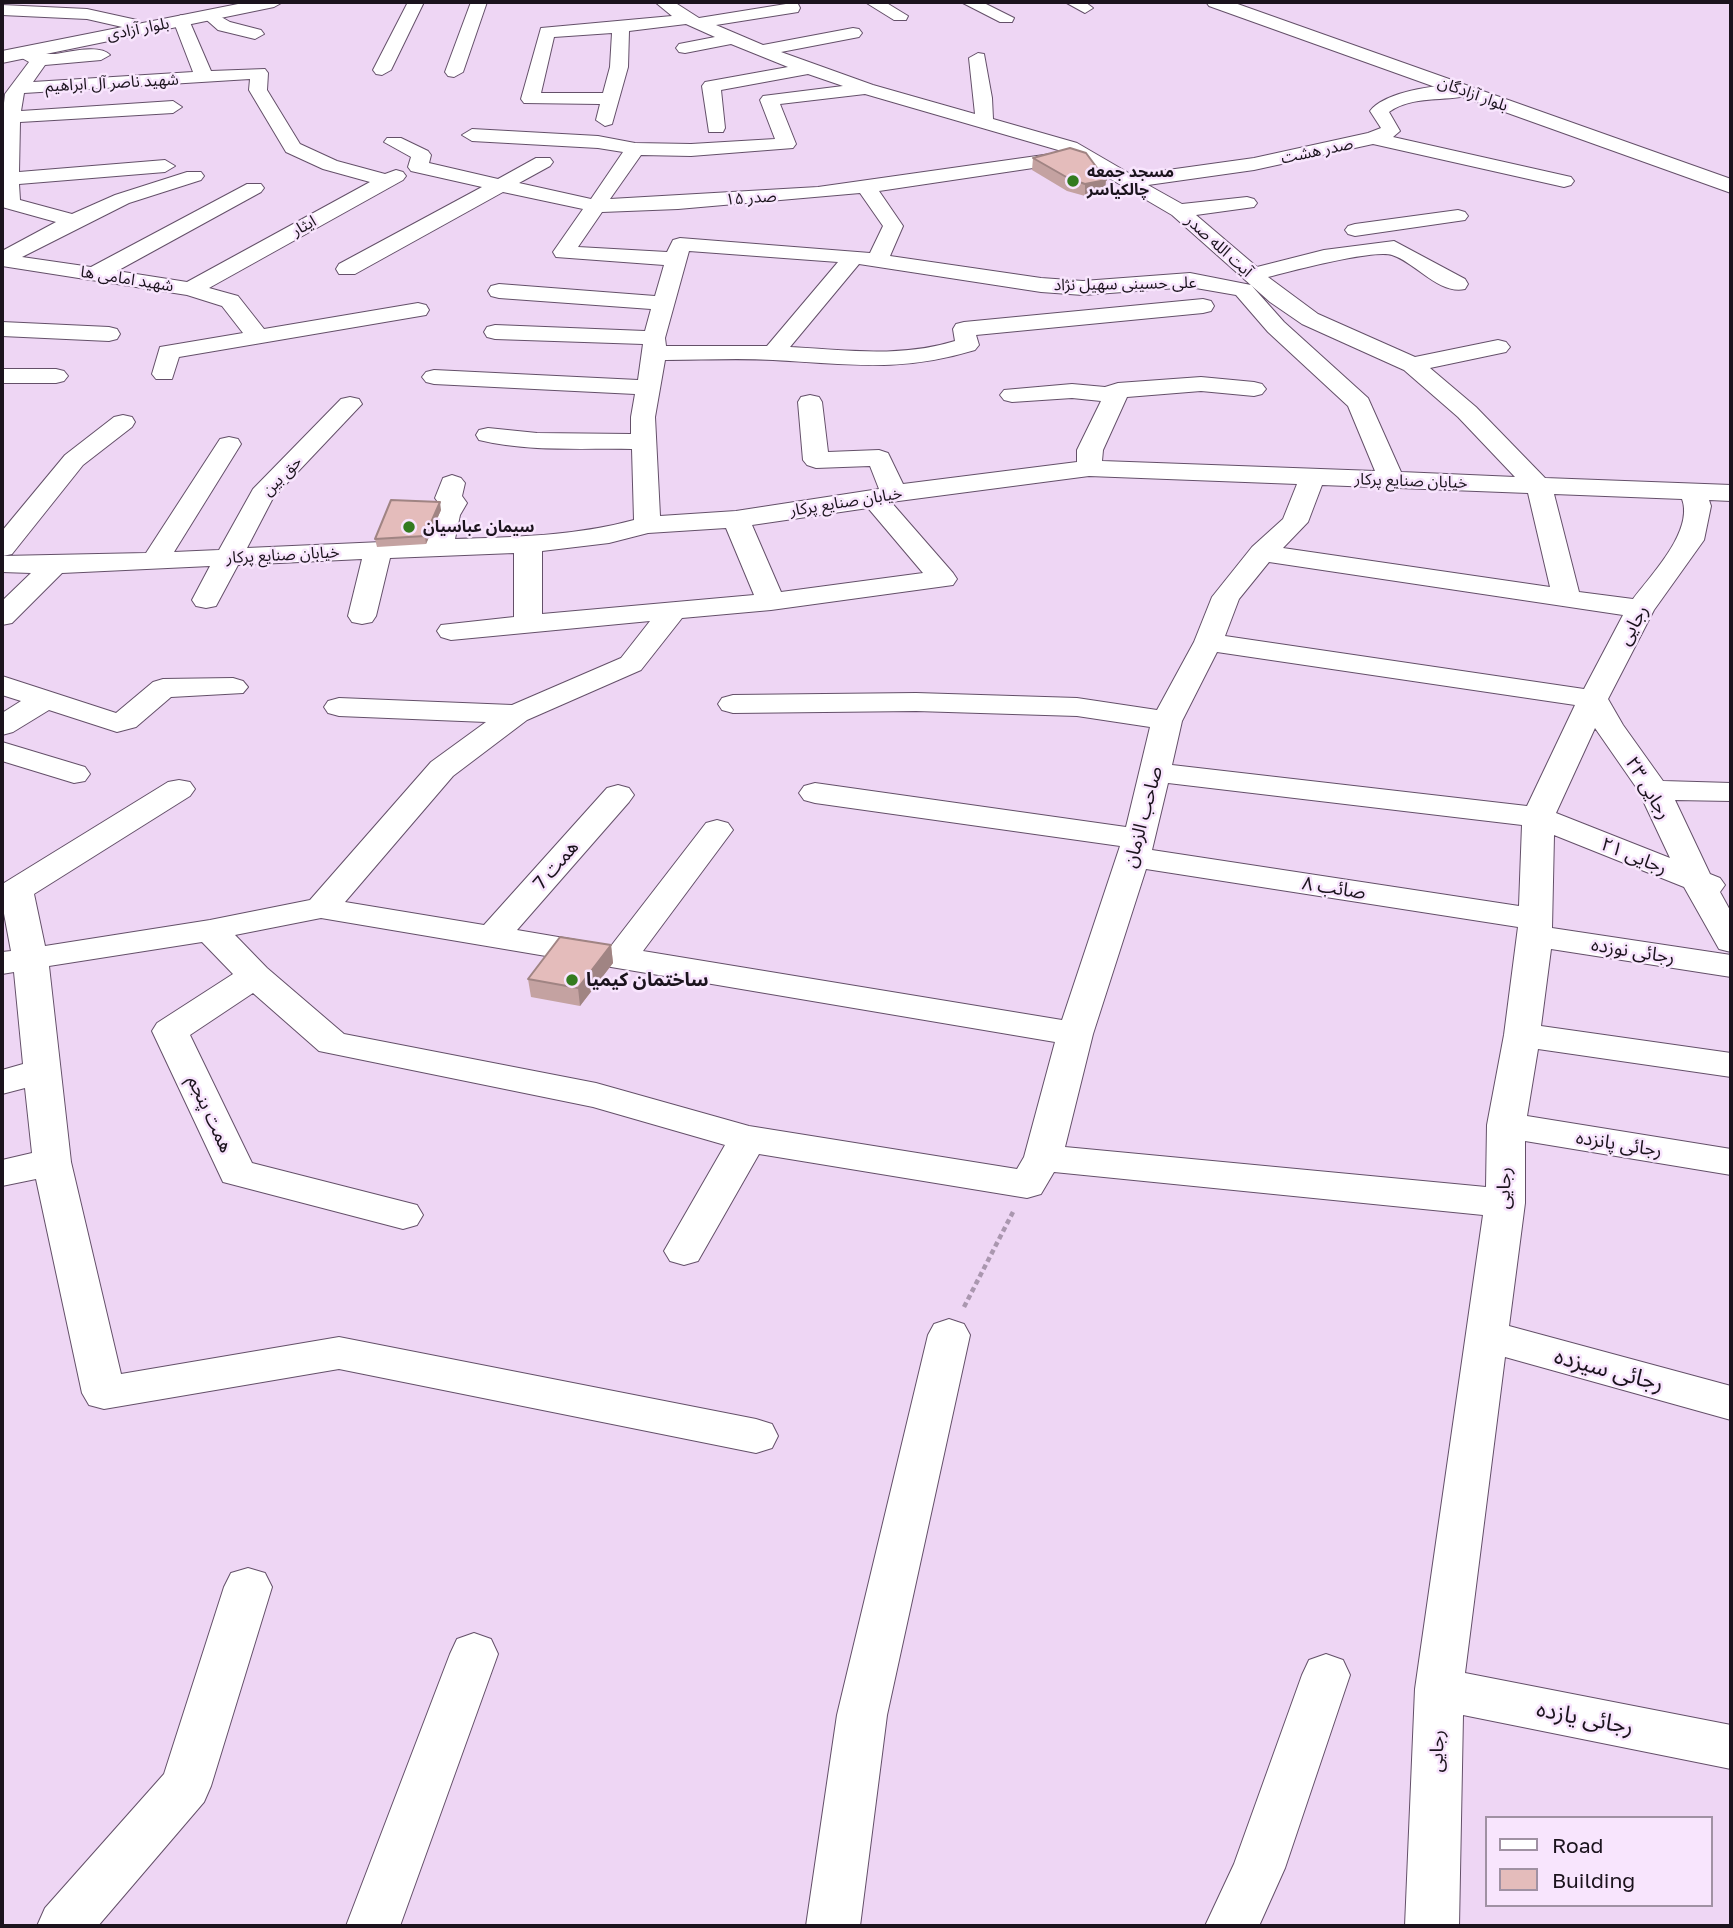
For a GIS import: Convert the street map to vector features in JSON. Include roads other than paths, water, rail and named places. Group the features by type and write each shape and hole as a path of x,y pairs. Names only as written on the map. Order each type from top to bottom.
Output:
{"main road":[{"name":"بلوار آزادی","path":"16,55 131,24 243,2"},
{"name":"بلوار آزادی","path":"16,55 274,2"},
{"name":"بلوار آزادگان","path":"1215,2 1731,186"},
{"name":"بلوار آزادگان","path":"1256,2 1731,169"},
{"path":"1465,91 1495,86"}],"street":[{"path":"86,14 102,2"},
{"path":"382,70 416,2"},
{"path":"454,72 479,2"},
{"name":"آیت الله صدر","path":"659,2 731,39 867,89 1070,147 1084,154 1179,211 1252,275 1310,319 1412,365 1467,412 1539,486"},
{"path":"873,2 900,16"},
{"path":"969,2 1006,18"},
{"path":"9,7 86,14 131,24"},
{"path":"612,98 529,97 547,32 693,21 792,8"},
{"path":"209,15 224,26 256,34"},
{"path":"181,20 204,77"},
{"path":"598,142 619,68 621,27"},
{"path":"761,51 853,33"},
{"path":"685,48 731,39"},
{"path":"74,221 10,204 5,150 13,117 14,94 19,88 16,55 101,55"},
{"path":"978,58 978,77 985,109 983,122"},
{"path":"716,128 711,86 810,68"},
{"name":"شهید ناصر آل ابراهیم","path":"19,88 260,73 258,90 293,148 330,165 385,180"},
{"path":"472,135 598,142 635,149 691,150 786,144 769,100 867,89"},
{"name":"صدر هشت","path":"1131,181 1254,164 1373,138 1391,131 1379,111 1385,106 1416,98 1465,91"},
{"path":"13,117 173,107"},
{"path":"1373,138 1564,181"},
{"path":"394,142 421,155 418,167"},
{"path":"596,206 635,149"},
{"name":"صدر ۱۵","path":"418,167 596,206 760,189 866,187 1084,154"},
{"path":"948,160 971,173"},
{"path":"347,269 543,162"},
{"path":"9,179 165,166"},
{"name":"ایثار","path":"190,289 385,180 418,167"},
{"path":"2,260 74,221 122,199 194,176"},
{"path":"866,187 893,226 877,261"},
{"path":"97,273 254,188"},
{"path":"1179,211 1247,203"},
{"name":"علی حسینی سهیل نژاد","path":"596,206 564,252 854,257 1041,285 1083,288 1190,280 1243,290 1276,327 1359,403 1391,480"},
{"path":"1324,256 1311,241 1322,234 1458,216"},
{"path":"1252,275 1324,256 1394,247 1457,285"},
{"path":"647,525 642,417 650,388 654,345 679,252"},
{"path":"773,353 854,257"},
{"name":"شهید امامی ها","path":"2,260 190,289 230,301 258,337"},
{"path":"1116,268 1137,284"},
{"path":"499,291 664,303"},
{"path":"495,332 654,345 905,360 944,353 967,345 964,329 1203,306"},
{"path":"164,374 168,352 418,310"},
{"path":"2,330 108,334"},
{"path":"1412,365 1499,347"},
{"path":"2,376 56,376"},
{"path":"434,377 650,388"},
{"path":"1012,395 1072,391 1107,394 1118,390 1201,384 1254,389"},
{"path":"1090,468 1090,450 1118,390"},
{"path":"451,631 528,622 672,613 943,579 884,496 879,458 816,460 810,402"},
{"name":"حق بین","path":"206,600 262,495 350,404"},
{"path":"2,548 74,460 123,422"},
{"path":"488,435 537,440 644,442"},
{"path":"155,561 229,444"},
{"name":"خیابان صنایع پرکار","path":"2,564 54,565 528,544 608,535 647,525 736,519 1090,468 1731,493"},
{"name":"صاحب الزمان","path":"1035,1171 1075,1034 1136,848 1167,721 1209,642 1226,597 1262,553 1294,522 1312,477"},
{"path":"439,548 447,515 454,503 448,498 452,483"},
{"path":"1539,486 1567,598"},
{"name":"رجایی","path":"1432,1926 1439,1689 1505,1203 1506,1125 1522,1035 1535,928 1538,817 1593,699 1640,609 1691,540 1698,506 1692,490"},
{"path":"736,519 771,602"},
{"path":"528,544 528,622"},
{"path":"362,616 378,551"},
{"path":"1262,553 1640,609"},
{"path":"2,617 54,565"},
{"path":"321,908 442,769 516,714 631,664 672,613"},
{"path":"1209,642 1593,699"},
{"path":"2,685 117,723 125,721 163,688 233,687"},
{"path":"2,726 46,699"},
{"name":"رجایی ۲۳","path":"1593,699 1609,727 1654,790 1697,881 1731,942"},
{"path":"733,704 916,702 1077,707 1167,721"},
{"path":"338,707 516,714"},
{"path":"2,751 74,774"},
{"name":"رجایی ۲۱","path":"1156,772 1538,817 1731,893"},
{"path":"178,789 16,890 16,960 41,1072 52,1162 104,1393 339,1353 756,1436"},
{"path":"1654,790 1731,792"},
{"name":"صائب ۸","path":"815,793 1136,848 1535,928"},
{"name":"همت 7","path":"493,936 618,794"},
{"path":"620,957 717,830"},
{"path":"16,960 210,930 321,908 1075,1034"},
{"name":"رجائی نوزده","path":"1535,928 1731,966"},
{"path":"210,930 255,975 332,1043 596,1095 748,1139 1035,1171 1505,1203"},
{"name":"همت پنجم","path":"255,975 170,1031 237,1173 403,1215"},
{"path":"1522,1035 1731,1065"},
{"path":"2,1082 41,1072"},
{"name":"رجائی پانزده","path":"1506,1125 1731,1162"},
{"path":"684,1251 748,1139"},
{"path":"2,1173 52,1162"},
{"path":"832,1926 862,1715 949,1335"},
{"name":"رجائی سیزده","path":"1488,1336 1731,1403"},
{"path":"64,1926 186,1786 248,1587"},
{"path":"373,1926 474,1654"},
{"path":"1232,1926 1259,1868 1326,1675"},
{"name":"رجائی یازده","path":"1439,1689 1731,1747"}],"place":[{"name":"مسجد جمعه چالکیاسر","path":"1073,181"},
{"name":"سیمان عباسیان","path":"409,527"},
{"name":"ساختمان کیمیا","path":"572,980"}]}
